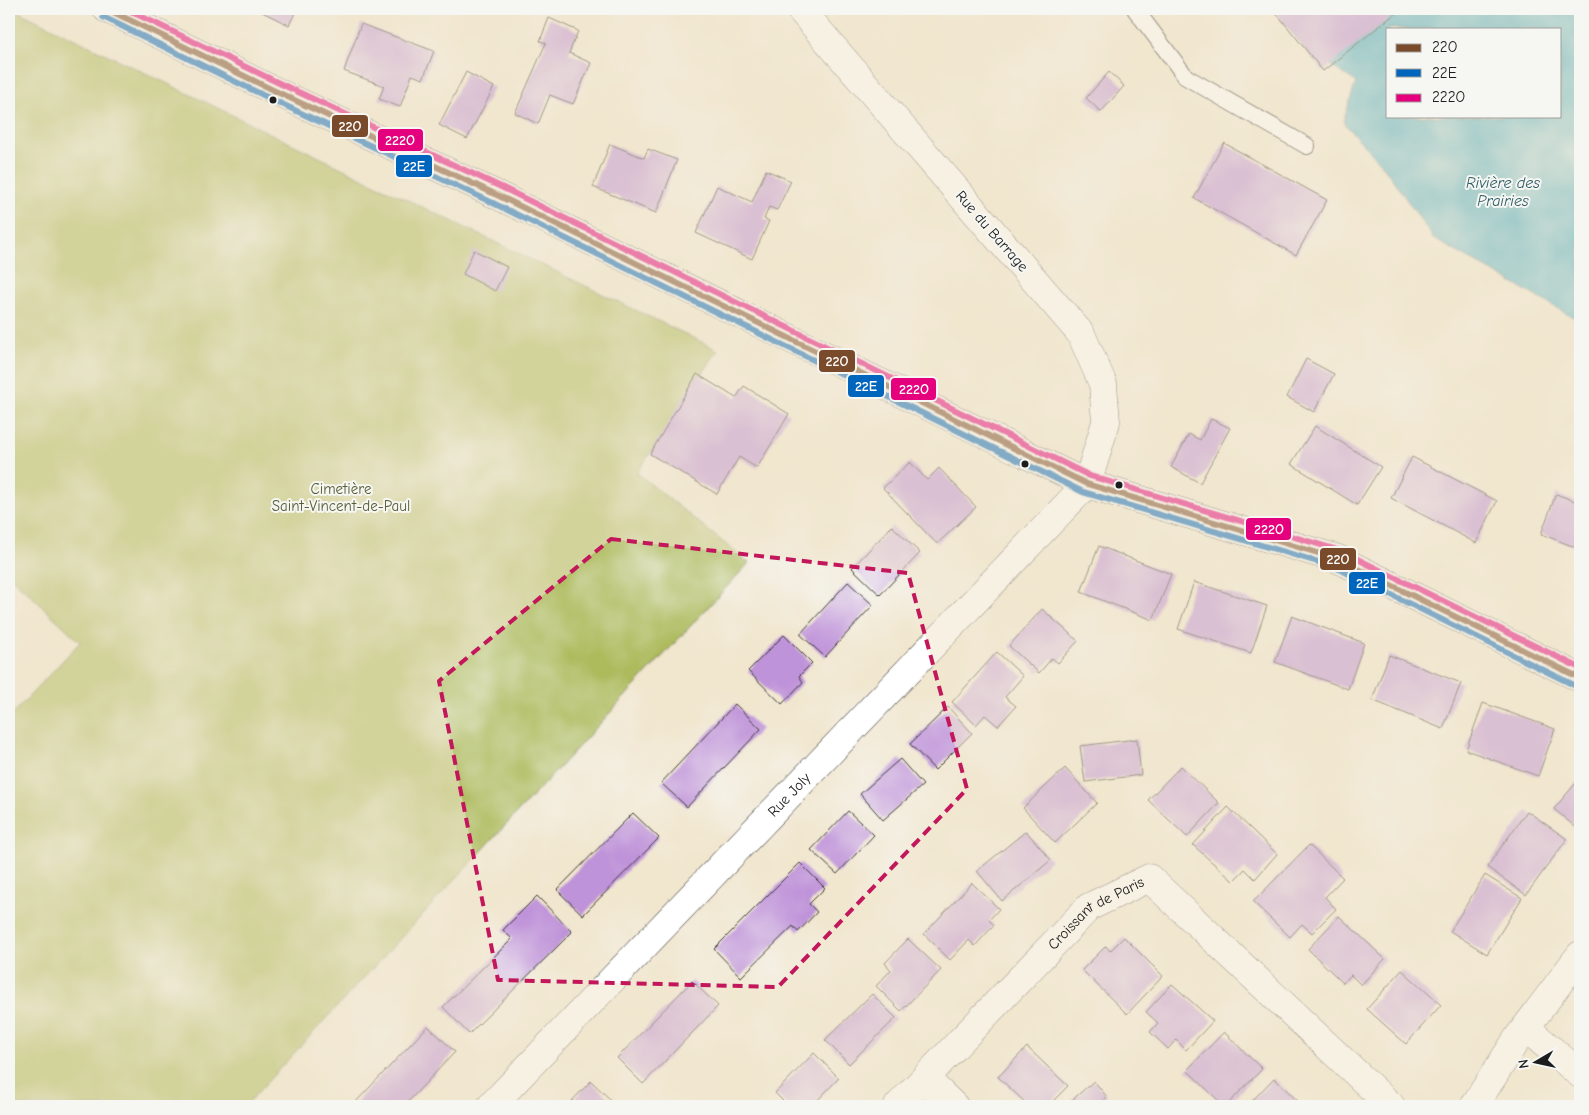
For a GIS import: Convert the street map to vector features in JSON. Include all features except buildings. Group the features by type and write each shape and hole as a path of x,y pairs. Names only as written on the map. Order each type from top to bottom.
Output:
{"street":[{"path":"107,9 275,91 503,198 1087,484 1338,559 1580,678"},
{"name":"Rue du Barrage","path":"800,9 1082,334 1103,384 1106,422 1087,484"},
{"name":"Rue Joly","path":"491,1106 1087,484"},
{"name":"Croissant de Paris","path":"898,1106 1089,907 1149,878 1391,1106"},
{"path":"1474,1106 1501,1062 1580,955"},
{"path":"1526,1028 1580,1074"},
{"path":"925,1078 954,1106"}],"lane":[{"path":"1135,9 1186,77 1308,146"}],"highlighted area":[{"path":"611,539 908,573 967,789 778,987 498,980 439,681"}],"green space":[{"name":"Cimetière Saint-Vincent-de-Paul","path":"9,9 13,9 718,350 637,473 749,563 245,1106 9,1106 9,718 80,642 9,575"}],"water":[{"name":"Rivière des Prairies","path":"1273,9 1580,9 1580,321 1434,239 1383,166 1343,122 1356,82 1330,65 1323,71"}],"transit line":[{"name":"22O","path":"107,9 275,91 497,195 1087,484 1338,559 1580,678"},
{"name":"222O","path":"126,9 501,187 1090,476 1341,551 1580,668"},
{"name":"22E","path":"103,17 271,99 493,203 1083,492 1335,567 1576,686"}]}
